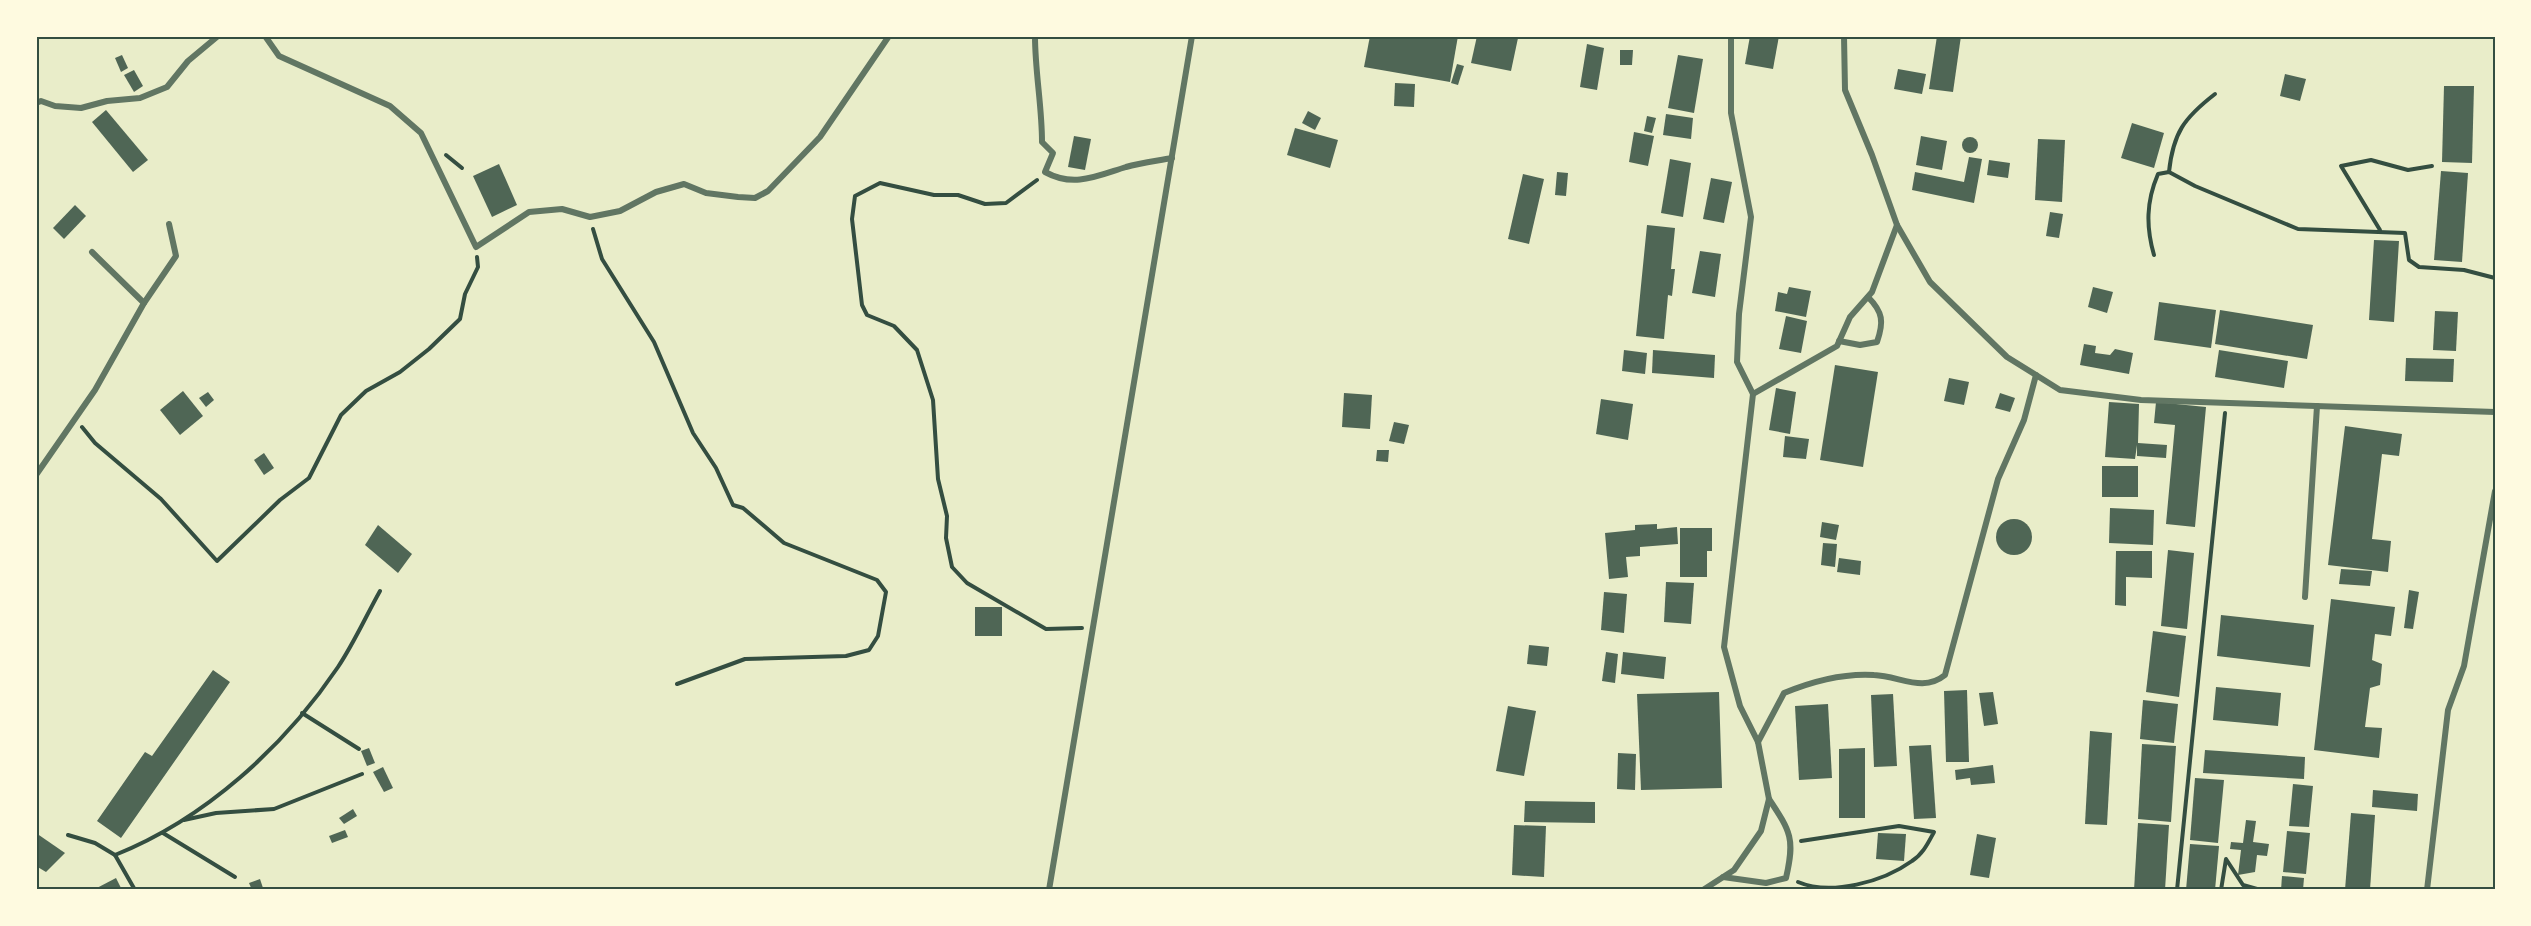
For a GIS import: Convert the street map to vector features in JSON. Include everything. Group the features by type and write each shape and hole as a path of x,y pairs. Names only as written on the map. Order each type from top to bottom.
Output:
{"street":[{"path":"36,103 41,101 55,106 81,108 107,101 140,98 167,87 188,61 218,36"},
{"path":"265,36 279,56 390,106 421,133 476,247 529,212 562,209 590,217 620,211 656,192 684,184 706,193 755,198 768,191 820,137 889,36"},
{"path":"1035,36 1042,142 1053,153 1046,172 1059,180 1084,180 1127,166 1172,158"},
{"path":"1049,890 1192,36"},
{"path":"1723,877 1766,883 1786,878 1792,843 1785,823 1769,799 1758,742 1740,706 1724,647 1753,394 1737,362 1739,314 1750,217 1731,114 1731,36"},
{"path":"1844,36 1845,90 1872,155 1897,225 1930,282 2007,357 2060,390 2141,400 2495,412"},
{"path":"36,475 95,390 144,303 176,256 169,224"},
{"path":"1753,394 1837,346 1850,317 1868,297 1897,225"},
{"path":"92,252 144,303"},
{"path":"1839,341 1860,345 1877,342 1884,324 1878,308 1868,297"},
{"path":"1758,742 1784,693 1821,678 1875,675 1918,684 1936,683 1946,675 1998,479 2024,420 2036,375"},
{"path":"2305,597 2317,406"},
{"path":"36,460 43,465"},
{"path":"2427,890 2448,710 2464,666 2495,491"},
{"path":"1703,890 1734,870 1761,831 1769,799"}],"path":[{"path":"2169,172 2172,146 2179,128 2215,94"},
{"path":"2380,231 2341,166 2371,160 2408,170 2432,166"},
{"path":"1046,172 1006,203 985,204 958,195 934,195 880,183 855,196 852,219 862,305 867,315 894,326 917,350 933,400 938,479 941,503 947,516 946,538 952,567 966,583 1046,628 1092,627"},
{"path":"2154,255 2147,228 2150,201 2158,174 2169,172 2195,186 2298,229 2405,233 2409,260 2419,267 2464,270 2495,278"},
{"path":"590,217 602,259 654,342 689,424 716,468 733,505 743,508 784,543 872,577 886,592 878,636 869,650 846,656 745,659 677,684"},
{"path":"75,419 95,443 161,499 217,561 280,500 309,478 341,415 366,391 399,372 429,349 460,319 465,294 478,267 476,247"},
{"path":"2177,890 2226,403"},
{"path":"115,855 152,841 266,755 339,665 380,591"},
{"path":"302,713 359,749"},
{"path":"181,821 216,813 274,809 362,774"},
{"path":"1786,878 1811,888 1842,887 1887,875 1912,861 1926,848 1934,832 1899,826 1792,843"},
{"path":"163,833 236,877"},
{"path":"68,835 95,843 115,855 135,890"},
{"path":"2221,890 2226,859 2243,885 2257,889 2255,890"}],"building":[{"path":"1370,36 1458,36 1450,82 1364,67"},
{"path":"1477,36 1518,38 1511,71 1471,63"},
{"path":"1750,36 1779,36 1773,69 1745,64"},
{"path":"1937,36 1961,36 1953,92 1929,89"},
{"path":"1587,44 1604,48 1597,90 1580,87"},
{"path":"1620,50 1633,50 1632,65 1620,65"},
{"path":"122,55 128,68 121,72 115,58"},
{"path":"1678,55 1703,59 1694,113 1668,108"},
{"path":"1457,64 1464,66 1458,85 1451,83"},
{"path":"1898,69 1926,74 1922,94 1894,89"},
{"path":"134,70 143,86 134,92 124,75"},
{"path":"2285,74 2306,79 2300,101 2280,96"},
{"path":"1395,83 1415,84 1414,107 1394,106"},
{"path":"2444,86 2474,86 2472,163 2442,162"},
{"path":"106,110 148,160 133,172 92,122"},
{"path":"1308,111 1321,118 1315,130 1302,123"},
{"path":"1666,114 1693,118 1691,139 1663,135"},
{"path":"1647,116 1656,118 1652,133 1644,131"},
{"path":"2132,123 2164,133 2154,168 2121,158"},
{"path":"1295,128 1338,140 1330,168 1287,155"},
{"path":"1634,132 1654,136 1648,166 1629,162"},
{"path":"1074,136 1091,139 1085,170 1068,167"},
{"path":"1921,136 1947,141 1942,170 1916,165"},
{"path":"1970,137 1976,139 1978,145 1976,151 1970,153 1964,151 1962,145 1964,139"},
{"path":"2038,139 2065,140 2062,202 2035,200"},
{"path":"1969,157 1982,159 1974,203 1912,190 1915,172 1964,182"},
{"path":"1670,159 1691,163 1683,217 1661,213"},
{"path":"1989,160 2010,163 2008,178 1987,175"},
{"path":"499,164 517,205 492,217 473,176"},
{"path":"2441,171 2468,173 2462,262 2434,260"},
{"path":"1557,172 1568,173 1566,196 1555,195"},
{"path":"1523,174 1544,179 1529,244 1508,239"},
{"path":"1711,178 1732,182 1724,223 1703,219"},
{"path":"75,205 86,216 64,239 53,228"},
{"path":"2050,212 2063,214 2059,238 2046,236"},
{"path":"1647,225 1675,228 1671,269 1675,269 1672,296 1668,295 1664,339 1636,336"},
{"path":"2374,240 2399,241 2394,322 2369,320"},
{"path":"1700,251 1721,254 1715,297 1692,293"},
{"path":"1789,287 1811,291 1806,317 1775,311 1778,292 1787,294"},
{"path":"2093,287 2113,292 2107,313 2088,307"},
{"path":"2159,302 2216,310 2211,348 2154,340"},
{"path":"2220,310 2313,325 2307,359 2215,344"},
{"path":"2435,311 2458,312 2456,351 2433,350"},
{"path":"1786,316 1807,321 1801,353 1779,349"},
{"path":"2084,344 2096,346 2095,353 2110,355 2115,349 2133,353 2129,374 2080,365"},
{"path":"1624,350 1647,353 1645,374 1622,371"},
{"path":"1653,350 1715,355 1714,378 1652,373"},
{"path":"2219,350 2288,361 2284,388 2215,377"},
{"path":"2406,358 2454,359 2453,382 2405,381"},
{"path":"1835,365 1878,372 1863,467 1820,460"},
{"path":"1949,378 1969,382 1964,405 1944,401"},
{"path":"1776,388 1796,392 1790,434 1769,430"},
{"path":"183,391 203,416 180,435 160,410"},
{"path":"208,392 214,400 206,407 199,398"},
{"path":"1344,393 1372,395 1370,429 1342,427"},
{"path":"2000,393 2015,398 2010,412 1995,408"},
{"path":"1601,399 1633,404 1628,440 1596,434"},
{"path":"2109,402 2139,404 2138,443 2167,445 2166,458 2137,456 2137,445 2135,459 2105,457"},
{"path":"2156,402 2206,407 2195,527 2166,524 2175,425 2154,423"},
{"path":"1394,422 1409,425 1404,444 1389,441"},
{"path":"2345,426 2402,434 2399,456 2382,454 2372,539 2391,541 2388,572 2328,565"},
{"path":"1785,436 1809,439 1806,459 1783,457"},
{"path":"1377,450 1389,450 1388,462 1376,461"},
{"path":"264,453 274,468 264,475 254,460"},
{"path":"2102,466 2138,466 2138,497 2102,497"},
{"path":"2110,508 2154,510 2153,545 2109,543"},
{"path":"2014,519 2027,524 2032,537 2027,550 2014,555 2001,550 1996,537 2001,524"},
{"path":"1822,522 1839,525 1836,540 1820,537"},
{"path":"1657,524 1657,529 1677,527 1678,544 1640,547 1640,556 1626,557 1628,577 1609,579 1605,533 1635,530 1635,525"},
{"path":"378,525 412,554 398,573 365,545"},
{"path":"1680,528 1712,528 1712,551 1707,551 1707,577 1680,577"},
{"path":"1823,543 1837,544 1835,567 1821,565"},
{"path":"2168,550 2194,553 2187,629 2161,626"},
{"path":"2116,551 2152,551 2152,578 2126,577 2126,606 2115,605"},
{"path":"1839,558 1861,561 1860,575 1837,572"},
{"path":"2341,569 2372,571 2370,586 2339,584"},
{"path":"1666,582 1694,583 1691,624 1664,622"},
{"path":"2409,590 2419,592 2413,629 2404,628"},
{"path":"1604,592 1627,594 1624,633 1601,630"},
{"path":"2331,599 2395,607 2391,636 2375,634 2372,660 2382,664 2380,685 2370,688 2365,727 2382,728 2379,758 2314,750"},
{"path":"975,607 1002,607 1002,636 975,636"},
{"path":"2221,615 2314,625 2310,667 2217,656"},
{"path":"2153,631 2186,636 2179,697 2146,692"},
{"path":"1529,645 1549,647 1547,666 1527,664"},
{"path":"1606,652 1618,654 1615,683 1602,681"},
{"path":"1623,652 1666,657 1664,679 1621,674"},
{"path":"213,670 230,682 121,838 97,821 145,752 152,756"},
{"path":"2216,687 2281,693 2278,726 2213,720"},
{"path":"1967,690 1969,762 1946,762 1944,691"},
{"path":"1719,692 1722,788 1641,790 1637,694"},
{"path":"1993,692 1998,724 1984,726 1979,693"},
{"path":"1893,694 1897,766 1874,767 1871,695"},
{"path":"2143,700 2178,704 2174,743 2140,739"},
{"path":"1828,704 1832,778 1799,780 1795,706"},
{"path":"1508,706 1536,711 1524,776 1496,771"},
{"path":"2090,731 2112,733 2107,825 2085,824"},
{"path":"2142,744 2176,746 2171,822 2138,819"},
{"path":"1931,745 1936,818 1914,819 1909,746"},
{"path":"369,748 375,763 367,766 361,751"},
{"path":"1865,748 1865,818 1839,818 1839,749"},
{"path":"2205,750 2305,757 2304,779 2203,773"},
{"path":"1618,753 1636,754 1635,790 1617,789"},
{"path":"1993,765 1995,783 1971,785 1970,778 1956,780 1955,770"},
{"path":"383,767 393,788 384,792 373,772"},
{"path":"2195,778 2224,780 2218,843 2190,840"},
{"path":"2293,784 2313,786 2309,827 2289,826"},
{"path":"2373,790 2418,794 2417,811 2372,807"},
{"path":"1525,801 1595,802 1595,823 1524,822"},
{"path":"353,809 357,816 344,824 339,818"},
{"path":"2351,813 2375,815 2370,890 2345,890"},
{"path":"2246,820 2256,821 2253,842 2269,844 2267,856 2257,855 2255,872 2238,875 2241,850 2230,849 2231,842 2243,843"},
{"path":"2138,823 2169,825 2165,890 2134,890"},
{"path":"1514,825 1546,826 1544,877 1512,875"},
{"path":"345,830 348,837 332,843 329,836"},
{"path":"2287,831 2310,833 2306,874 2283,872"},
{"path":"36,833 65,853 46,872 36,866"},
{"path":"1878,833 1906,834 1904,861 1876,859"},
{"path":"1977,834 1996,838 1989,878 1970,875"},
{"path":"2190,844 2219,846 2215,890 2186,890"},
{"path":"2282,876 2304,878 2303,890 2281,890"},
{"path":"116,878 122,890 93,890"},
{"path":"260,879 263,888 252,890 249,883"}]}
